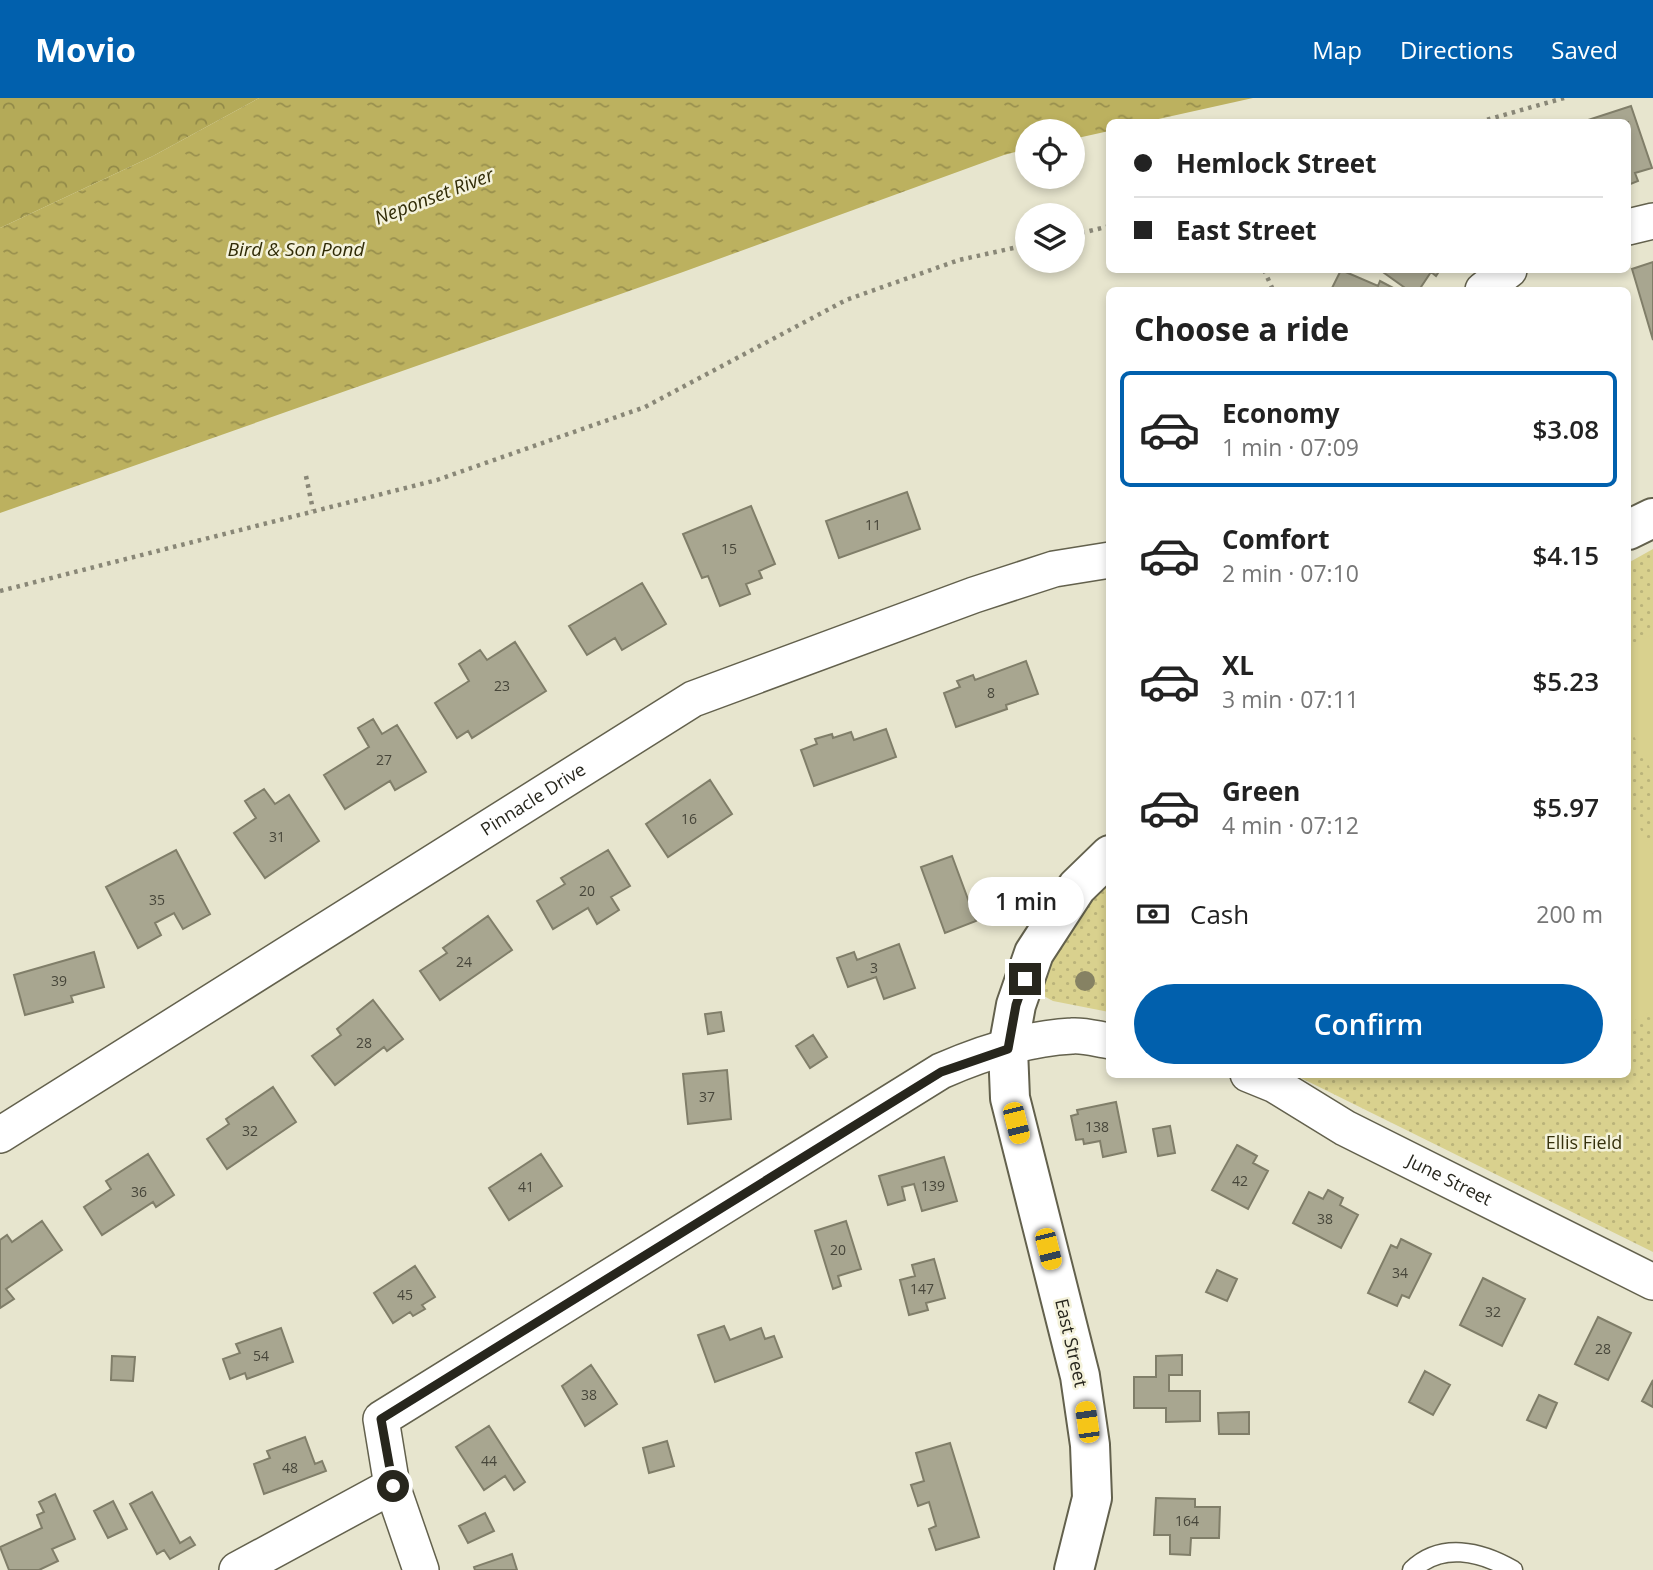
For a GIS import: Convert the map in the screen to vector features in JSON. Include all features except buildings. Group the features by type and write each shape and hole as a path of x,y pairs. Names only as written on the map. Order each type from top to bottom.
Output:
{"street":[{"path":"1631,226 1653,221"},
{"path":"1487,287 1505,273"},
{"path":"1631,529 1653,518"},
{"name":"Pinnacle Drive","path":"0,1135 693,699 986,591 1054,569 1106,561"},
{"name":"East Street","path":"1074,1570 1092,1498 1090,1445 1080,1376 1010,1098 1008,1049 1016,1005 1034,953 1077,887 1106,859"},
{"path":"421,1570 393,1486 381,1419 941,1072 1008,1049 1074,1035 1106,1040"},
{"name":"June Street","path":"1257,1078 1345,1128 1653,1282"},
{"path":"237,1570 393,1486"}],"lane":[{"path":"1412,1570 1427,1556 1460,1551 1497,1561 1513,1570"}],"path":[{"path":"1490,119 1564,98"},
{"path":"1085,231 1106,227"},
{"path":"0,591 437,480 645,407 846,300 959,260 1015,248"},
{"path":"306,476 313,510"}],"green space":[{"path":"0,98 259,98 153,156 0,228"},
{"name":"Ellis Field","path":"1653,549 1653,1252 1301,1078 1631,1078 1631,561"},
{"path":"1653,634 1653,774 1631,730 1631,645"},
{"path":"1631,811 1653,854 1653,1010 1631,1022"},
{"path":"1106,883 1106,1011 1053,1001 1042,995 1041,982 1045,967 1064,934"}],"water":[{"name":"Bird & Son Pond","path":"259,98 1253,98 1158,119 1106,119 1106,132 1085,136 1085,119 1015,119 1015,152 0,513 0,228 153,156"}],"route":[{"path":"393,1486 381,1419 941,1072 961,1062 1008,1049 1016,1005 1025,979"}],"water label":[{"name":"Neponset River","path":"434,196"}]}
